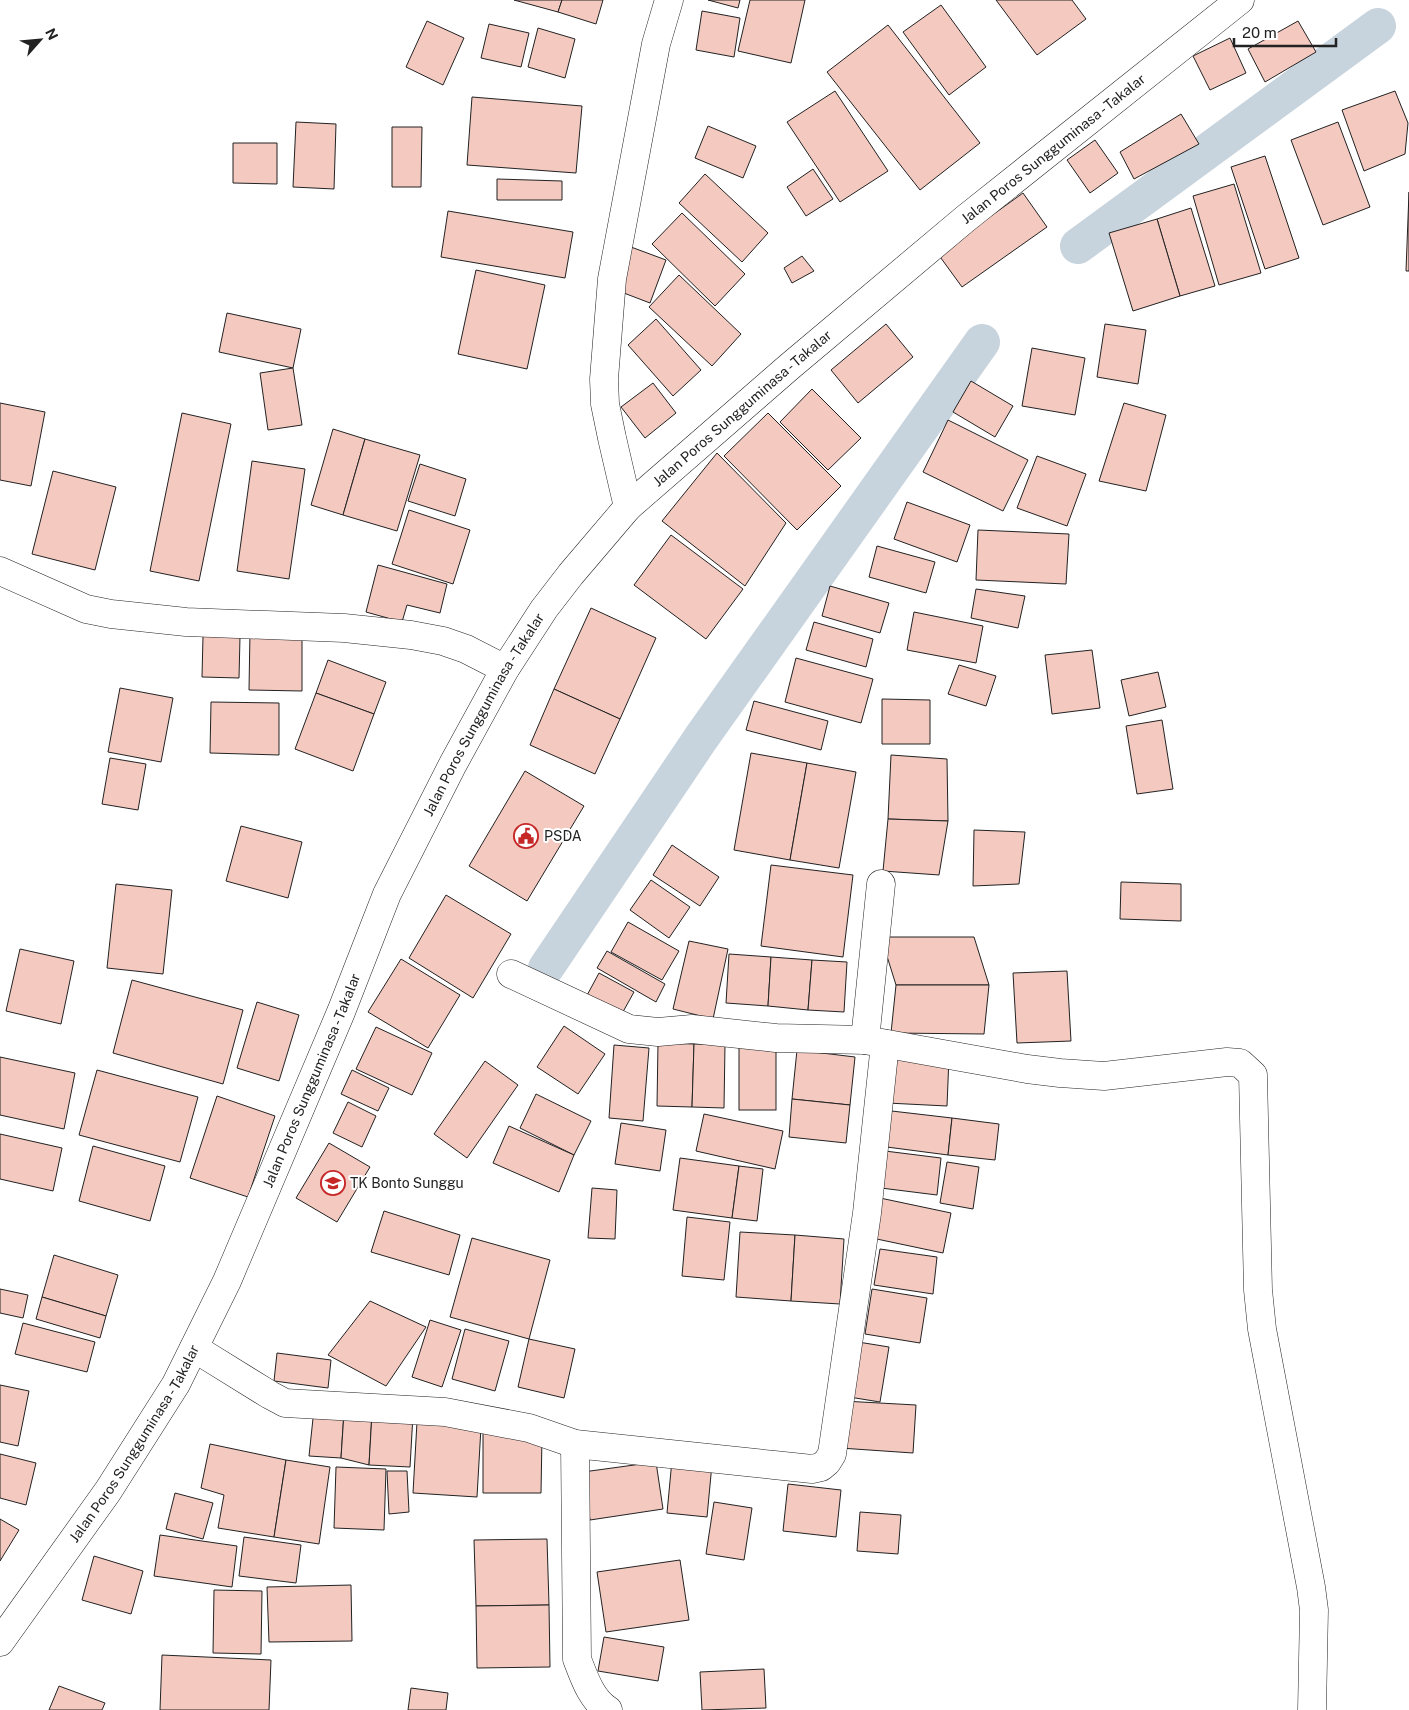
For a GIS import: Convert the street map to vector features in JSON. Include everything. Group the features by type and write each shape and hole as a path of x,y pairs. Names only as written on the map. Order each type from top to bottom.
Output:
{"main road":[{"path":"628,507 612,438 604,379 612,279 656,44 669,0"},
{"name":"Jalan Poros Sungguminasa - Takalar","path":"0,1642 108,1491 176,1384 227,1281 341,1012 387,894 453,764 505,670 544,609 628,507 789,367 964,219 1240,0"},
{"path":"0,571 86,609 111,614 186,622 344,628 411,635 466,649 505,670"},
{"path":"194,1348 285,1403 445,1412 529,1428 575,1444 812,1469 821,1467 832,1454 867,1213 881,884"},
{"path":"511,974 629,1029 658,1032 692,1029 776,1038 875,1042 1027,1069 1104,1076 1227,1062 1240,1063 1253,1075 1259,1300 1262,1329 1314,1610 1312,1710"},
{"path":"575,1444 578,1659 587,1685 602,1706 608,1710"}],"building":[{"path":"514,0 562,0 558,12"},
{"path":"562,0 603,0 596,24 558,12"},
{"path":"708,0 740,0 738,8"},
{"path":"750,0 805,0 791,63 738,51"},
{"path":"996,0 1072,0 1086,19 1037,55"},
{"path":"941,5 986,67 949,95 903,32"},
{"path":"702,11 740,18 734,57 696,50"},
{"path":"427,21 464,38 443,85 406,67"},
{"path":"1298,21 1316,52 1265,82 1248,49"},
{"path":"489,24 529,33 521,67 481,58"},
{"path":"888,25 980,143 920,190 827,72"},
{"path":"538,28 575,39 565,78 528,67"},
{"path":"1230,38 1246,73 1210,90 1193,56"},
{"path":"835,91 888,171 840,202 787,122"},
{"path":"1395,91 1408,123 1405,154 1364,171 1342,110"},
{"path":"472,97 582,106 576,173 467,165"},
{"path":"1181,114 1199,144 1134,179 1120,152"},
{"path":"296,122 336,124 334,189 293,187"},
{"path":"1338,122 1370,207 1323,225 1291,140"},
{"path":"708,126 756,146 743,178 695,158"},
{"path":"392,127 422,127 421,187 392,187"},
{"path":"1095,140 1118,173 1090,193 1067,160"},
{"path":"233,143 277,143 277,184 233,183"},
{"path":"1265,156 1299,258 1265,269 1231,167"},
{"path":"813,169 833,199 806,216 787,187"},
{"path":"705,174 768,233 742,262 679,203"},
{"path":"497,179 562,181 562,200 497,200"},
{"path":"1234,184 1261,273 1219,285 1193,196"},
{"path":"1409,192 1409,271 1406,271"},
{"path":"1023,193 1047,227 962,287 938,254"},
{"path":"1191,208 1215,286 1180,296 1157,219"},
{"path":"448,211 573,232 565,278 441,257"},
{"path":"682,213 745,274 715,306 652,244"},
{"path":"1157,219 1180,296 1133,311 1109,233"},
{"path":"631,247 666,260 650,303 616,290"},
{"path":"802,256 814,271 792,283 784,268"},
{"path":"476,270 545,285 527,369 458,354"},
{"path":"679,275 741,334 712,366 649,307"},
{"path":"227,313 301,329 293,368 219,352"},
{"path":"656,319 701,370 673,396 628,345"},
{"path":"886,324 913,357 858,403 831,370"},
{"path":"1105,324 1146,330 1138,384 1097,377"},
{"path":"1032,348 1085,358 1075,415 1022,406"},
{"path":"293,368 302,425 268,430 260,373"},
{"path":"971,381 1013,406 995,437 953,412"},
{"path":"653,383 676,413 645,438 621,407"},
{"path":"812,389 861,438 828,470 780,422"},
{"path":"0,403 45,412 31,486 0,480"},
{"path":"1124,403 1166,415 1146,491 1099,481"},
{"path":"182,413 231,424 199,581 150,571"},
{"path":"768,413 841,486 797,530 724,456"},
{"path":"948,420 1028,460 1003,511 923,472"},
{"path":"333,429 365,439 343,515 311,505"},
{"path":"365,439 420,455 397,531 343,515"},
{"path":"717,453 786,523 745,586 662,521"},
{"path":"1037,456 1086,474 1067,526 1017,508"},
{"path":"252,461 305,469 289,579 237,571"},
{"path":"420,464 466,479 455,516 408,501"},
{"path":"53,471 116,487 95,570 32,554"},
{"path":"907,502 970,525 957,562 894,539"},
{"path":"409,510 470,530 453,584 392,564"},
{"path":"978,530 1069,534 1066,584 976,580"},
{"path":"671,535 743,589 706,639 634,585"},
{"path":"877,546 935,562 926,593 869,577"},
{"path":"378,565 447,584 440,613 407,605 402,622 366,612"},
{"path":"830,586 889,603 880,633 822,616"},
{"path":"976,589 1025,596 1018,628 971,618"},
{"path":"591,608 656,638 620,719 554,689"},
{"path":"914,612 983,626 976,663 907,650"},
{"path":"814,622 873,639 866,667 806,650"},
{"path":"250,631 302,633 302,691 249,690"},
{"path":"203,636 240,637 239,678 202,677"},
{"path":"1092,650 1100,708 1052,714 1045,655"},
{"path":"796,658 873,679 861,723 785,702"},
{"path":"328,660 386,682 374,714 316,693"},
{"path":"959,665 996,676 986,706 948,694"},
{"path":"1158,672 1166,707 1129,716 1121,680"},
{"path":"120,688 173,698 161,762 108,752"},
{"path":"554,689 620,719 595,774 530,745"},
{"path":"316,693 374,714 353,771 295,749"},
{"path":"882,699 930,700 930,744 882,744"},
{"path":"754,701 828,721 821,750 746,730"},
{"path":"211,702 279,703 279,755 210,753"},
{"path":"1162,720 1173,789 1137,794 1126,726"},
{"path":"751,753 807,763 790,860 734,850"},
{"path":"891,755 947,759 948,821 888,819"},
{"path":"110,758 146,764 138,810 102,804"},
{"path":"807,763 856,772 839,868 790,860"},
{"name":"PSDA","path":"525,771 584,806 527,901 469,866"},
{"path":"888,819 948,821 939,875 883,871"},
{"path":"241,826 302,842 288,898 226,881"},
{"path":"974,830 1025,832 1019,884 973,886"},
{"path":"672,845 719,877 700,906 653,875"},
{"path":"771,865 853,875 843,957 761,946"},
{"path":"651,880 690,907 669,938 630,910"},
{"path":"1121,882 1181,884 1181,921 1120,919"},
{"path":"116,884 172,890 163,974 107,968"},
{"path":"446,895 511,934 473,998 409,958"},
{"path":"628,922 679,951 662,980 611,952"},
{"path":"881,937 974,937 989,985 896,985"},
{"path":"689,941 728,949 713,1019 673,1009"},
{"path":"20,949 74,961 61,1024 6,1011"},
{"path":"607,951 665,984 656,1002 597,968"},
{"path":"729,954 771,957 768,1006 726,1003"},
{"path":"771,957 812,960 808,1010 768,1006"},
{"path":"401,959 460,995 428,1048 368,1012"},
{"path":"812,960 847,962 844,1012 808,1010"},
{"path":"1067,971 1071,1041 1017,1043 1013,973"},
{"path":"599,973 634,992 619,1019 585,999"},
{"path":"132,980 243,1010 223,1084 113,1053"},
{"path":"896,985 989,985 984,1034 891,1033"},
{"path":"257,1002 299,1015 279,1081 237,1068"},
{"path":"564,1026 605,1054 578,1094 537,1067"},
{"path":"376,1027 432,1053 412,1095 356,1069"},
{"path":"739,1041 776,1041 776,1110 739,1110"},
{"path":"658,1043 694,1044 692,1107 657,1106"},
{"path":"694,1044 725,1044 724,1108 692,1107"},
{"path":"614,1045 649,1048 643,1121 609,1118"},
{"path":"797,1050 855,1057 850,1105 792,1099"},
{"path":"889,1054 949,1057 947,1106 887,1103"},
{"path":"0,1057 75,1073 64,1129 0,1115"},
{"path":"485,1061 518,1085 467,1158 434,1134"},
{"path":"97,1070 198,1097 180,1162 79,1135"},
{"path":"352,1070 389,1088 378,1111 341,1094"},
{"path":"536,1094 591,1121 574,1155 520,1128"},
{"path":"217,1096 275,1116 248,1197 190,1178"},
{"path":"792,1099 850,1105 846,1143 789,1137"},
{"path":"348,1102 376,1116 362,1147 333,1133"},
{"path":"883,1110 952,1118 948,1155 879,1146"},
{"path":"704,1114 783,1131 775,1169 696,1151"},
{"path":"952,1118 999,1124 995,1160 948,1155"},
{"path":"621,1123 666,1130 660,1171 615,1164"},
{"path":"509,1126 574,1155 559,1192 493,1163"},
{"path":"0,1134 62,1148 53,1191 0,1179"},
{"name":"TK Bonto Sunggu","path":"329,1143 370,1167 337,1222 296,1198"},
{"path":"93,1146 165,1166 150,1221 79,1201"},
{"path":"885,1151 941,1158 937,1195 881,1188"},
{"path":"680,1158 739,1166 732,1218 673,1210"},
{"path":"947,1162 979,1167 973,1209 940,1203"},
{"path":"739,1166 763,1169 757,1221 732,1218"},
{"path":"592,1188 617,1190 615,1239 588,1238"},
{"path":"880,1198 951,1213 943,1253 872,1238"},
{"path":"384,1211 460,1235 449,1275 371,1252"},
{"path":"687,1217 730,1222 724,1280 682,1276"},
{"path":"740,1232 795,1235 791,1301 736,1297"},
{"path":"795,1235 844,1239 840,1304 791,1301"},
{"path":"472,1238 550,1260 529,1339 450,1317"},
{"path":"880,1249 937,1257 933,1294 874,1285"},
{"path":"54,1255 118,1275 106,1316 42,1297"},
{"path":"0,1289 28,1295 23,1318 0,1313"},
{"path":"872,1289 927,1298 920,1343 865,1334"},
{"path":"42,1297 106,1316 100,1338 36,1319"},
{"path":"370,1301 426,1327 386,1386 328,1355"},
{"path":"430,1320 461,1330 442,1387 412,1377"},
{"path":"23,1323 95,1342 87,1372 15,1354"},
{"path":"465,1329 509,1341 495,1391 452,1379"},
{"path":"529,1339 575,1349 564,1398 518,1387"},
{"path":"852,1341 889,1347 880,1402 843,1396"},
{"path":"277,1353 331,1360 328,1388 274,1381"},
{"path":"0,1385 29,1391 18,1446 0,1442"},
{"path":"843,1401 916,1405 913,1453 840,1448"},
{"path":"314,1409 344,1412 341,1458 309,1456"},
{"path":"344,1412 372,1413 369,1465 341,1458"},
{"path":"372,1413 413,1415 410,1467 369,1465"},
{"path":"417,1422 481,1427 477,1497 413,1493"},
{"path":"483,1430 542,1436 541,1493 483,1493"},
{"path":"210,1444 286,1460 274,1537 218,1528 224,1495 201,1488"},
{"path":"0,1454 36,1463 26,1505 0,1498"},
{"path":"286,1460 330,1467 319,1544 274,1537"},
{"path":"672,1460 712,1464 707,1517 667,1513"},
{"path":"656,1462 663,1509 590,1520 583,1472"},
{"path":"336,1467 386,1469 384,1530 334,1528"},
{"path":"387,1471 407,1471 409,1512 389,1514"},
{"path":"788,1484 841,1490 836,1537 783,1531"},
{"path":"175,1493 213,1503 203,1539 166,1529"},
{"path":"714,1502 752,1508 744,1560 706,1554"},
{"path":"860,1512 901,1515 898,1554 857,1551"},
{"path":"0,1519 19,1530 0,1561"},
{"path":"160,1535 237,1546 232,1587 154,1576"},
{"path":"244,1537 301,1545 296,1583 239,1576"},
{"path":"547,1539 549,1605 476,1606 474,1540"},
{"path":"94,1556 143,1571 131,1614 82,1600"},
{"path":"680,1560 689,1620 606,1632 597,1572"},
{"path":"351,1585 352,1641 269,1642 267,1587"},
{"path":"214,1590 262,1591 261,1654 213,1653"},
{"path":"549,1605 550,1667 477,1668 476,1606"},
{"path":"604,1637 664,1647 658,1681 598,1671"},
{"path":"162,1655 271,1660 269,1710 160,1710"},
{"path":"764,1669 766,1708 702,1710 700,1672"},
{"path":"59,1686 105,1703 102,1710 49,1710"},
{"path":"411,1688 448,1693 446,1710 408,1710"}],"waterway":[{"path":"1078,246 1378,26"},
{"path":"546,968 701,738 982,342"}],"place":[{"name":"PSDA","path":"526,836"},
{"name":"TK Bonto Sunggu","path":"333,1183"}]}
